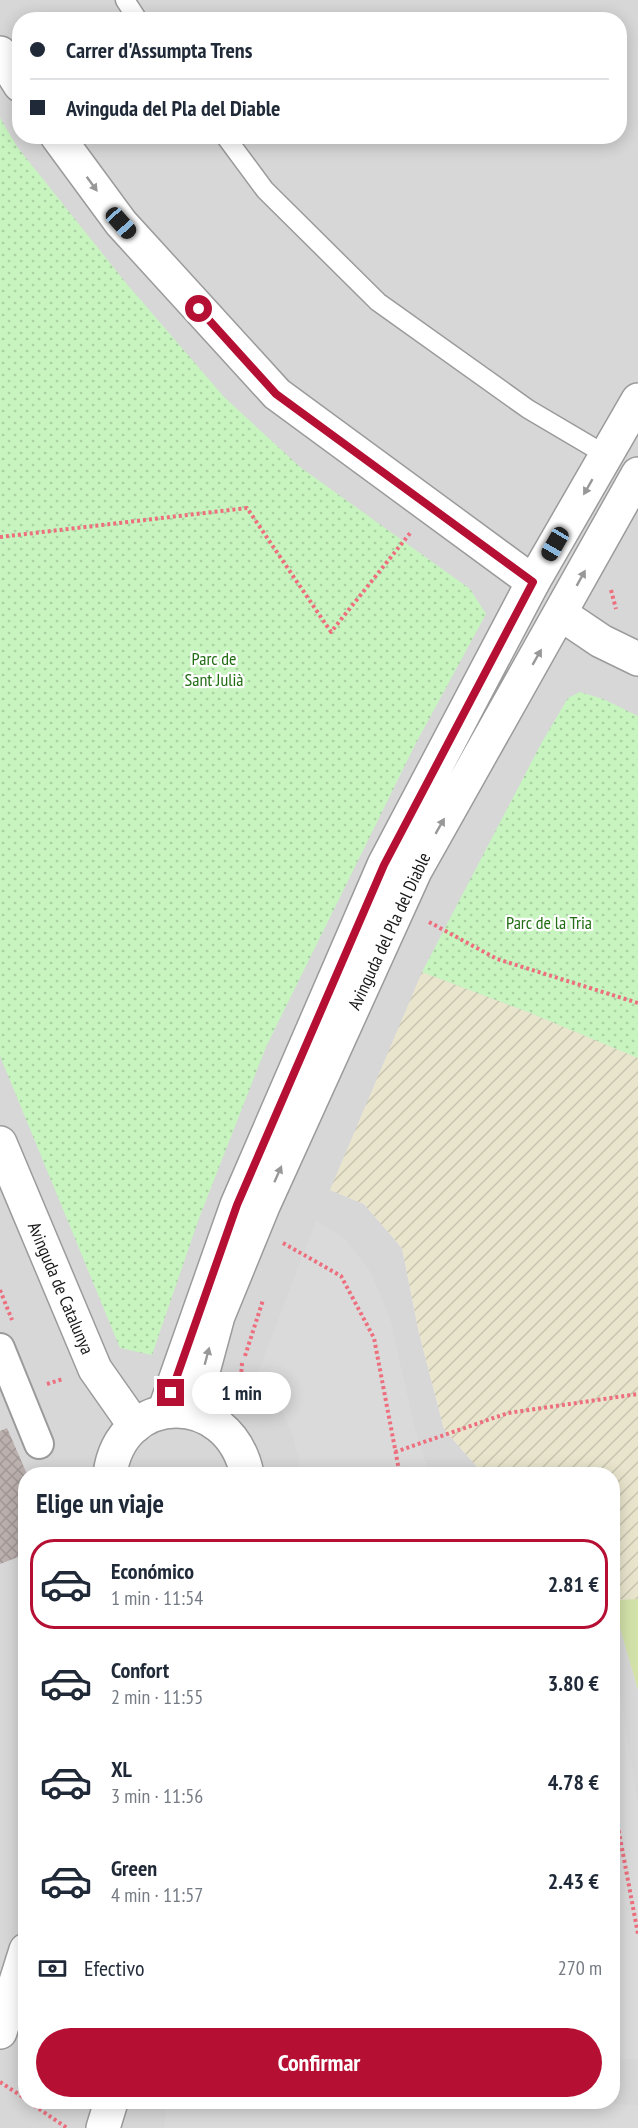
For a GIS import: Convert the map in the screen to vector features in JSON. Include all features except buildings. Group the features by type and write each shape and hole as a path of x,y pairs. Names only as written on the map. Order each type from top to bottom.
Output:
{"street":[{"path":"0,53 12,72"},
{"path":"63,144 121,223 276,394 533,582"},
{"name":"Avinguda del Pla del Diable","path":"178,1412 237,1205 384,865 533,582 638,400"},
{"name":"Avinguda del Pla del Diable","path":"178,1412 263,1206 415,871 638,474"},
{"path":"561,614 601,641 638,659"},
{"name":"Avinguda de Catalunya","path":"0,1143 95,1370 135,1426"},
{"path":"0,1348 39,1444"},
{"path":"111,1467 120,1442 135,1426 149,1417 178,1412 213,1420 231,1435 243,1455 246,1467"},
{"path":"0,2032 18,1975"},
{"path":"103,2128 109,2109"}],"lane":[{"path":"231,144 265,190 378,302 528,409 606,455"}],"path":[{"path":"0,537 247,508 331,632 431,507"},
{"path":"601,641 617,611 613,604 612,585"},
{"path":"421,930 426,920 497,959 638,1003"},
{"path":"279,1254 286,1234"},
{"path":"283,1243 341,1276 374,1338 398,1467"},
{"path":"249,1407 240,1391 242,1363 264,1298"},
{"path":"395,1452 508,1413 638,1394"},
{"path":"620,1838 638,1934"},
{"path":"0,2082 18,2094"},
{"path":"40,2109 67,2128"}],"shaded area":[{"path":"0,0 638,0 638,1058 528,1012 330,1190 364,1204 402,1248 419,1333 444,1429 477,1467 18,1467 18,2109 620,2109 620,1627 638,1690 638,2128 0,2128"},
{"path":"422,972 528,1012 638,1058 638,1599 620,1599 620,1467 477,1467 444,1429 419,1333 402,1248 364,1204 330,1190"},
{"path":"316,1221 345,1239 370,1271 390,1318 415,1430 427,1467 299,1467 291,1431 278,1403 257,1375"},
{"path":"620,1694 638,1804 638,2059 620,2059"},
{"path":"620,2104 638,2105 638,2128 164,2128 166,2109 620,2109"}],"green space":[{"name":"Parc de Sant Julià","path":"0,118 12,138 12,144 16,144 126,283 224,397 300,467 470,589 486,614 416,743 266,1047 198,1221 152,1355 120,1348 0,1056"},
{"name":"Parc de la Tria","path":"580,692 603,699 638,716 638,1058 528,1012 422,972 542,742 568,698"},
{"path":"638,1599 638,1690 620,1628 620,1600"}],"route":[{"path":"171,1393 237,1205 384,865 533,582 276,394 199,309"}]}
